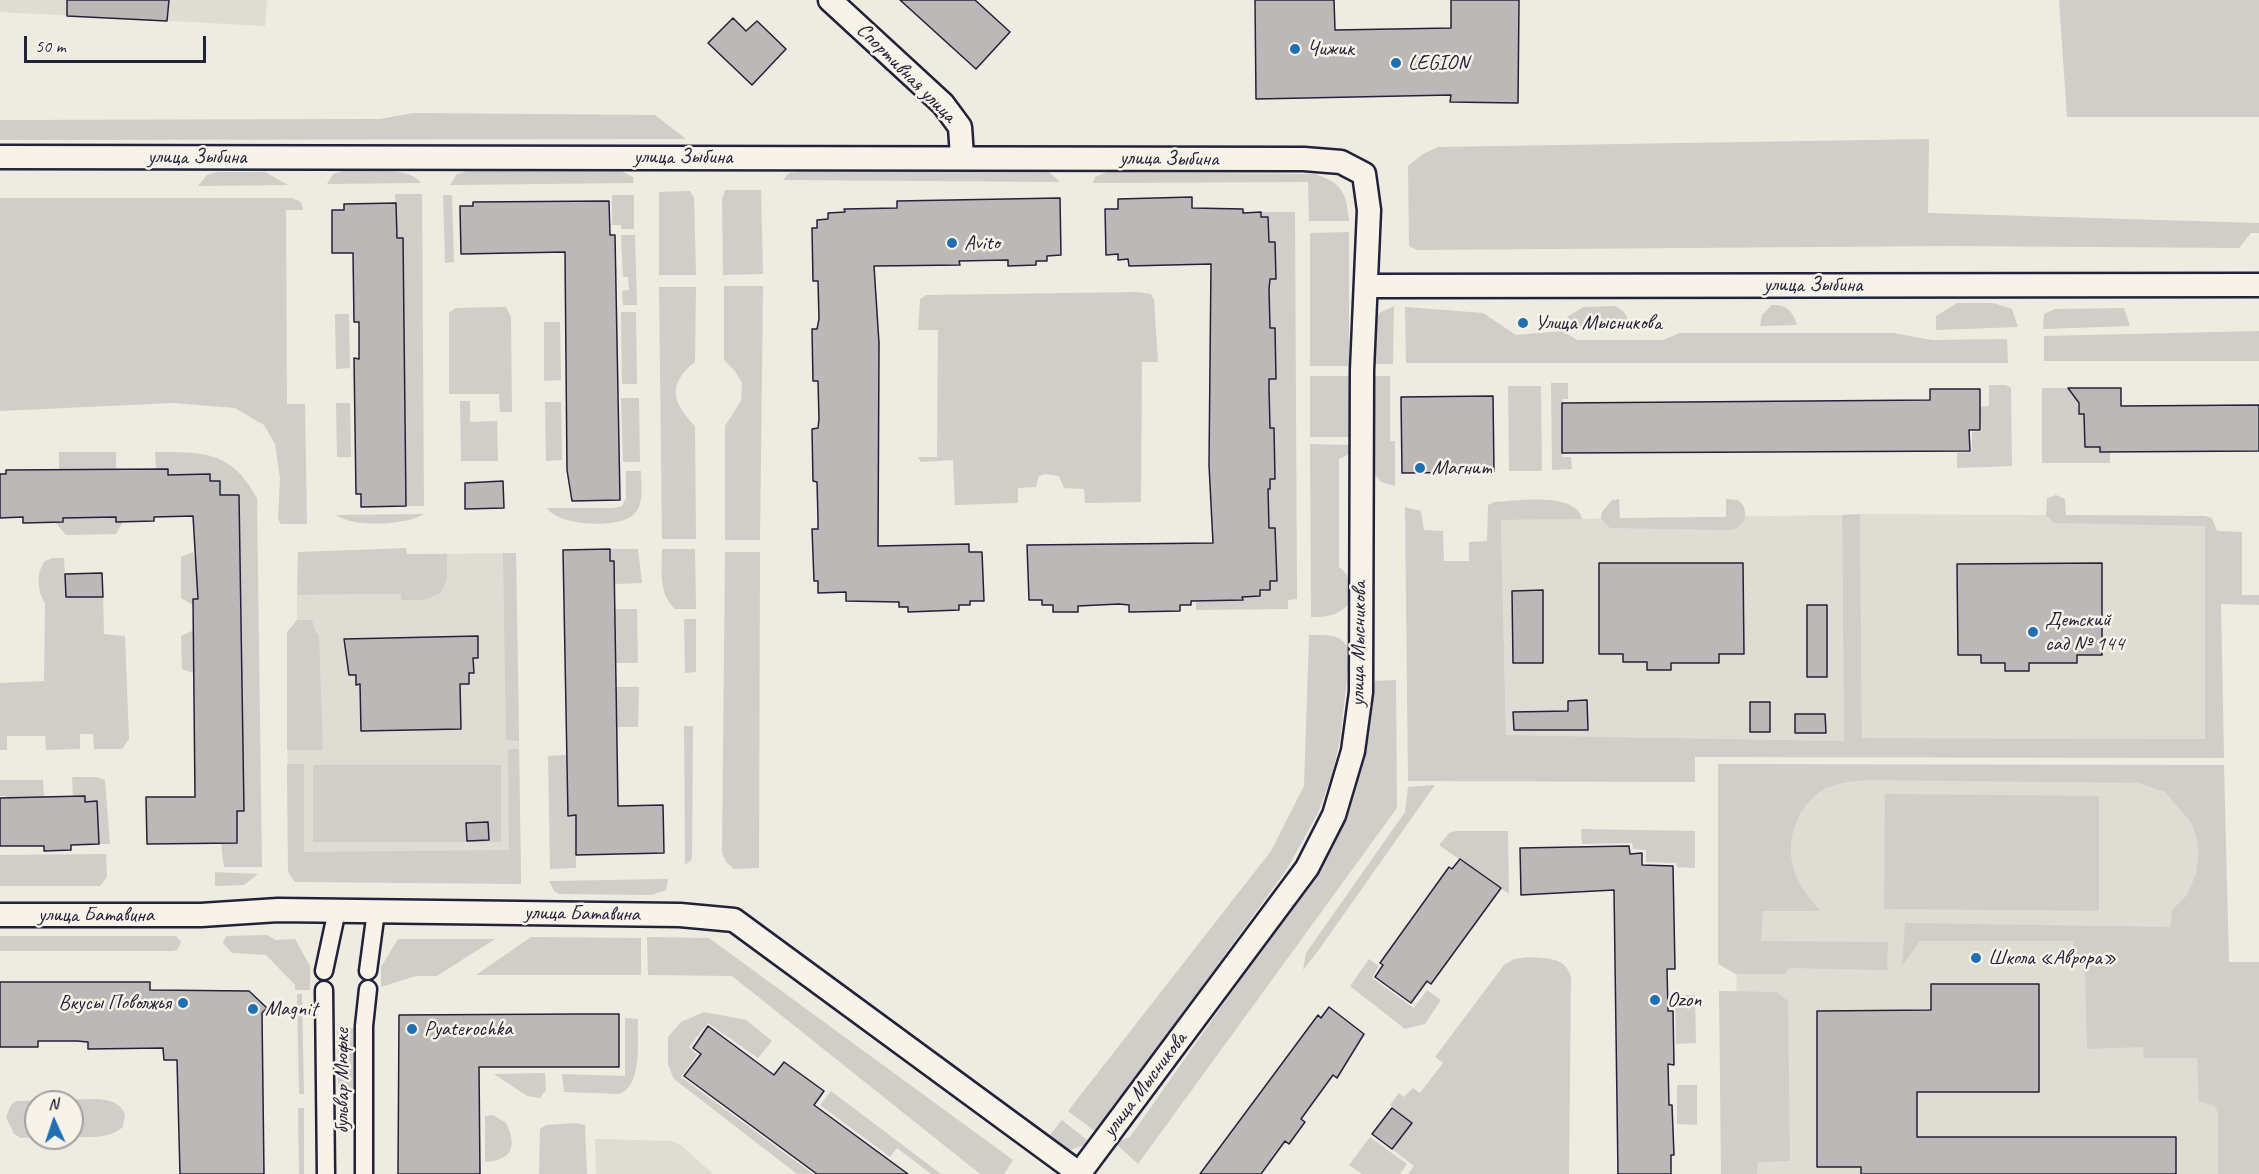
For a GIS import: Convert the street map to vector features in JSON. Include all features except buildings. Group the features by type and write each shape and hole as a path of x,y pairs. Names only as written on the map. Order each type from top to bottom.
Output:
{"street":[{"name":"Спортивная улица","path":"830,0 943,104 960,127 963,156"},
{"name":"улица Зыбина","path":"0,157 963,156 1304,159 1341,162 1364,174"},
{"name":"улица Мысникова","path":"1079,1174 1307,868 1334,815 1353,751 1361,692 1362,370 1369,210 1364,174"},
{"name":"улица Зыбина","path":"1367,286 2259,285"},
{"name":"улица Батавина","path":"0,915 201,915 278,910 337,910 680,915 734,920 1079,1174"},
{"path":"324,971 337,910"},
{"path":"368,971 376,911"},
{"name":"бульвар Мюфке","path":"364,1174 364,1026 368,988"},
{"name":"бульвар Мюфке","path":"324,990 326,1174"}],"shaded area":[{"path":"0,0 267,0 265,26 0,12"},
{"path":"2059,0 2259,0 2259,117 2067,117"},
{"path":"413,113 655,115 686,139 0,140 0,120 380,119"},
{"path":"1929,139 1928,213 2259,223 2259,233 2251,233 2239,248 1951,246 1417,250 1409,246 1408,166 1423,154 1438,147"},
{"path":"343,171 396,172 415,177 421,183 327,184 333,174"},
{"path":"467,171 621,171 633,177 634,183 450,185 457,174"},
{"path":"1048,171 1060,182 783,180 789,173 798,172"},
{"path":"216,172 265,172 288,185 198,186 207,175"},
{"path":"1107,172 1315,174 1332,181 1341,190 1349,221 1309,221 1308,182 1093,183 1095,177"},
{"path":"725,190 761,190 763,274 723,275 722,199"},
{"path":"690,191 694,198 696,275 659,275 659,192"},
{"path":"395,194 422,194 424,506 406,506 403,238 397,238"},
{"path":"443,195 452,195 454,262 445,263"},
{"path":"612,195 634,195 634,229 621,229 621,225 612,225"},
{"path":"0,198 292,198 301,202 303,210 286,210 287,404 305,404 307,524 281,524 278,519 280,478 275,444 264,425 235,408 173,403 0,411"},
{"path":"1261,212 1295,212 1297,599 1288,600 1288,609 1196,610 1196,601 1242,600 1242,596 1270,590 1270,581 1277,581 1275,528 1269,528 1264,489 1270,489 1270,479 1275,479 1274,428 1270,428 1264,389 1269,388 1269,379 1276,379 1275,328 1270,328 1264,288 1269,288 1270,279 1276,279 1269,242 1268,218 1261,217"},
{"path":"1349,232 1349,366 1310,366 1310,233"},
{"path":"621,235 635,235 637,305 623,305 622,291 629,290 628,277 623,277"},
{"path":"724,286 763,286 760,540 725,540 725,426 741,401 742,383 735,371 724,360"},
{"path":"659,287 696,287 695,362 680,378 676,393 681,409 695,426 696,539 662,539"},
{"path":"1137,292 1151,294 1154,300 1158,362 1142,362 1141,502 1085,503 1084,489 1064,488 1059,476 1045,474 1039,476 1036,487 1018,488 1018,503 955,505 953,460 921,462 918,457 937,457 938,330 918,330 920,299 926,295"},
{"path":"1957,303 1993,303 2012,309 2018,327 1936,330 1936,316"},
{"path":"1772,305 1782,306 1789,310 1797,325 1760,326 1762,315"},
{"path":"1394,306 1393,364 1373,364 1375,322 1379,313"},
{"path":"1615,306 1626,316 1630,330 1579,329 1567,317 1583,307"},
{"path":"506,307 511,317 512,412 500,412 499,394 449,394 449,313 455,308"},
{"path":"1405,307 1483,313 1516,335 1563,331 1577,340 1663,340 1680,333 1893,333 1932,340 2007,339 2008,363 1406,363"},
{"path":"2124,308 2130,326 2043,329 2044,314 2055,309"},
{"path":"621,312 636,312 637,384 622,384"},
{"path":"335,314 349,314 350,368 336,369"},
{"path":"544,322 560,322 561,380 544,381"},
{"path":"2259,331 2259,361 2044,361 2044,336"},
{"path":"1310,376 1349,376 1349,437 1310,437"},
{"path":"1372,376 1390,376 1390,441 1395,441 1395,486 1381,482 1373,472"},
{"path":"1551,383 1568,383 1568,399 1563,399 1562,403 1562,453 1563,457 1571,457 1572,469 1552,470"},
{"path":"1989,385 2006,385 2011,388 2012,466 1957,468 1957,453 1972,452 1972,432 1982,431 1979,407 1989,406"},
{"path":"1508,386 1541,386 1542,471 1509,471"},
{"path":"2042,388 2075,388 2079,413 2084,414 2085,446 2100,447 2100,452 2110,452 2110,463 2042,463"},
{"path":"621,398 639,398 640,462 623,462"},
{"path":"460,401 470,401 470,422 497,421 498,461 461,461"},
{"path":"545,402 561,402 562,460 546,461"},
{"path":"336,403 350,403 351,457 337,457"},
{"path":"1310,444 1349,445 1349,454 1339,459 1339,567 1348,579 1349,604 1332,615 1322,617 1311,617"},
{"path":"59,452 116,452 116,469 78,474 77,469 59,469"},
{"path":"155,452 202,454 215,457 237,471 257,498 262,867 224,867 221,843 237,843 237,811 244,810 239,495 220,495 210,481 209,474 168,475 167,469 156,469"},
{"path":"626,471 641,471 642,488 637,511 625,519 602,524 575,522 553,514 547,508 622,506 626,498"},
{"path":"2056,495 2065,499 2066,515 2205,516 2212,518 2217,531 2242,532 2242,595 2259,595 2259,605 2221,604 2224,758 1695,757 1695,782 1408,781 1405,507 1421,511 1424,530 1443,531 1444,561 1469,561 1469,542 1487,541 1488,505 1494,502 1530,500 1569,504 1577,510 1582,519 1501,520 1506,735 1844,741 1842,515 1860,514 1862,738 2205,739 2205,526 2054,523 2046,515 2047,498"},
{"path":"1619,499 1620,518 1726,517 1726,499 1738,500 1743,505 1745,517 1739,526 1732,530 1610,528 1601,519 1602,512 1612,500"},
{"path":"424,514 405,521 380,524 355,522 336,515"},
{"name":"Детский сад № 144","path":"1860,514 2205,516 2206,739 1862,738"},
{"path":"1842,515 1844,741 1506,735 1501,520"},
{"path":"116,517 116,522 123,522 116,534 66,535 55,522 63,522 63,518"},
{"path":"406,548 407,554 447,554 447,579 441,593 424,600 401,600 401,594 297,595 298,552"},
{"path":"610,549 638,549 642,583 615,584 614,562 610,561"},
{"path":"662,549 695,549 696,609 675,609 666,596 662,581"},
{"path":"193,552 194,557 197,557 198,599 193,605 181,598 181,557"},
{"path":"725,552 760,552 759,868 734,869 726,862 722,853"},
{"path":"503,553 516,553 519,741 506,740"},
{"path":"516,553 521,868 288,866 287,632 297,621 297,595 401,594 407,554"},
{"path":"64,558 66,597 103,597 104,634 125,636 129,739 122,749 94,749 93,734 80,734 80,749 46,750 45,736 7,736 7,750 0,750 0,683 44,681 45,603 40,593 39,576 45,561"},
{"path":"615,609 637,609 638,663 616,663 616,652 611,651 610,628 616,628"},
{"path":"684,619 696,619 696,672 685,673"},
{"path":"297,620 312,620 315,631 319,635 323,750 287,750 287,632"},
{"path":"194,630 198,669 193,669 193,673 182,669 181,636"},
{"path":"1309,635 1328,635 1339,638 1350,652 1340,740 1332,775 1318,813 1287,869 1096,1132 1068,1111 1271,851 1304,786"},
{"path":"1396,680 1397,808 1138,1164 1115,1143 1130,1137 1332,849 1350,799 1370,681"},
{"path":"616,687 639,687 638,727 616,727 611,692 616,692"},
{"path":"684,726 693,726 692,859 685,865"},
{"path":"508,749 519,749 521,884 295,882 288,872 287,764 304,764 304,852 509,850"},
{"path":"567,755 568,815 576,815 576,868 550,869 548,756"},
{"path":"1718,764 2224,765 2229,962 2259,962 2259,1174 2218,1174 2218,1113 2214,1105 2199,1102 2197,1058 2144,1058 2143,1047 2087,1049 2085,966 2073,964 2073,941 1920,941 1902,966 1905,923 2170,927 2172,910 2187,895 2196,874 2199,853 2196,835 2190,821 2165,792 2138,783 1868,780 1845,783 1822,790 1800,814 1791,841 1793,866 1797,878 1811,901 1821,911 1763,911 1761,941 1888,942 1887,970 1788,968 1786,974 1736,974 1718,964"},
{"path":"313,765 501,765 501,842 313,842"},
{"name":"Школа «Аврора»","path":"1738,771 2208,771 2223,1174 1735,1174"},
{"path":"72,777 96,777 105,780 110,844 99,844 97,802 85,802 85,796 73,796"},
{"path":"0,780 43,780 44,797 7,801 6,796 0,796"},
{"path":"1435,785 1303,970 1306,953 1405,812 1408,787"},
{"path":"1885,794 2099,796 2099,911 1884,909"},
{"path":"1581,829 1695,831 1695,868 1677,867 1676,863 1646,862 1646,850 1633,849 1632,843 1582,844"},
{"path":"1508,831 1509,894 1439,845 1449,833"},
{"path":"106,854 107,877 100,886 0,886 0,855"},
{"path":"215,872 258,874 244,885 215,886"},
{"path":"668,879 666,890 651,895 559,894 554,891 549,881"},
{"path":"267,935 276,940 295,939 310,966 310,990 295,990 295,985 266,955 232,953 223,943 226,936"},
{"path":"0,936 176,936 181,942 177,950 172,951 0,951"},
{"path":"531,937 641,938 641,975 476,975"},
{"path":"647,937 709,938 1013,1160 1004,1174 980,1174 732,976 648,975"},
{"path":"398,939 495,939 437,976 416,976 381,987 381,967"},
{"path":"1529,957 1560,962 1571,977 1569,1174 1408,1174 1414,1166 1392,1149 1412,1123 1390,1105 1399,1093 1404,1097 1413,1088 1420,1093 1443,1063 1435,1057 1504,965 1514,959"},
{"path":"1369,959 1379,966 1372,978 1414,1008 1427,990 1441,1000 1425,1024 1405,1029 1350,986"},
{"path":"1719,991 1776,992 1788,1001 1790,1161 1758,1162 1757,1174 1721,1174"},
{"path":"297,994 302,994 304,1094 299,1094"},
{"path":"1675,995 1695,995 1696,1043 1676,1044"},
{"path":"704,1012 746,1020 772,1041 758,1058 708,1023 689,1047 697,1055 681,1077 813,1174 797,1174 674,1079 668,1065 668,1037 681,1022"},
{"path":"625,1018 638,1019 636,1071 627,1089 620,1094 564,1092 562,1074 625,1076"},
{"path":"337,1028 357,1028 358,1090 338,1090"},
{"path":"545,1073 546,1090 540,1098 527,1096 494,1074"},
{"path":"1677,1085 1697,1085 1697,1125 1677,1124"},
{"path":"831,1091 941,1174 931,1174 897,1148 890,1157 820,1105"},
{"path":"84,1099 108,1100 116,1103 125,1114 123,1127 112,1134 84,1137"},
{"path":"16,1101 24,1101 24,1138 14,1134 6,1117 11,1105"},
{"path":"298,1108 304,1108 304,1174 299,1174"},
{"path":"493,1115 506,1123 510,1132 511,1146 506,1156 485,1162 485,1116"},
{"path":"1062,1120 1087,1140 1084,1145 1070,1150 1050,1135"},
{"path":"576,1123 585,1125 587,1174 539,1174 540,1129 546,1125"},
{"path":"1370,1137 1407,1164 1400,1174 1362,1174 1349,1165"},
{"path":"595,1139 672,1141 681,1145 713,1174 596,1174"}],"place":[{"name":"Чижик","path":"1295,49"},
{"name":"LEGION","path":"1396,63"},
{"name":"Avito","path":"952,243"},
{"name":"Улица Мысникова","path":"1523,323"},
{"name":"Магнит","path":"1420,468"},
{"name":"Детский сад № 144","path":"2033,632"},
{"name":"Школа «Аврора»","path":"1976,958"},
{"name":"Ozon","path":"1655,1000"},
{"name":"Вкусы Поволжья","path":"183,1003"},
{"name":"Magnit","path":"253,1009"},
{"name":"Pyaterochka","path":"412,1029"}]}
